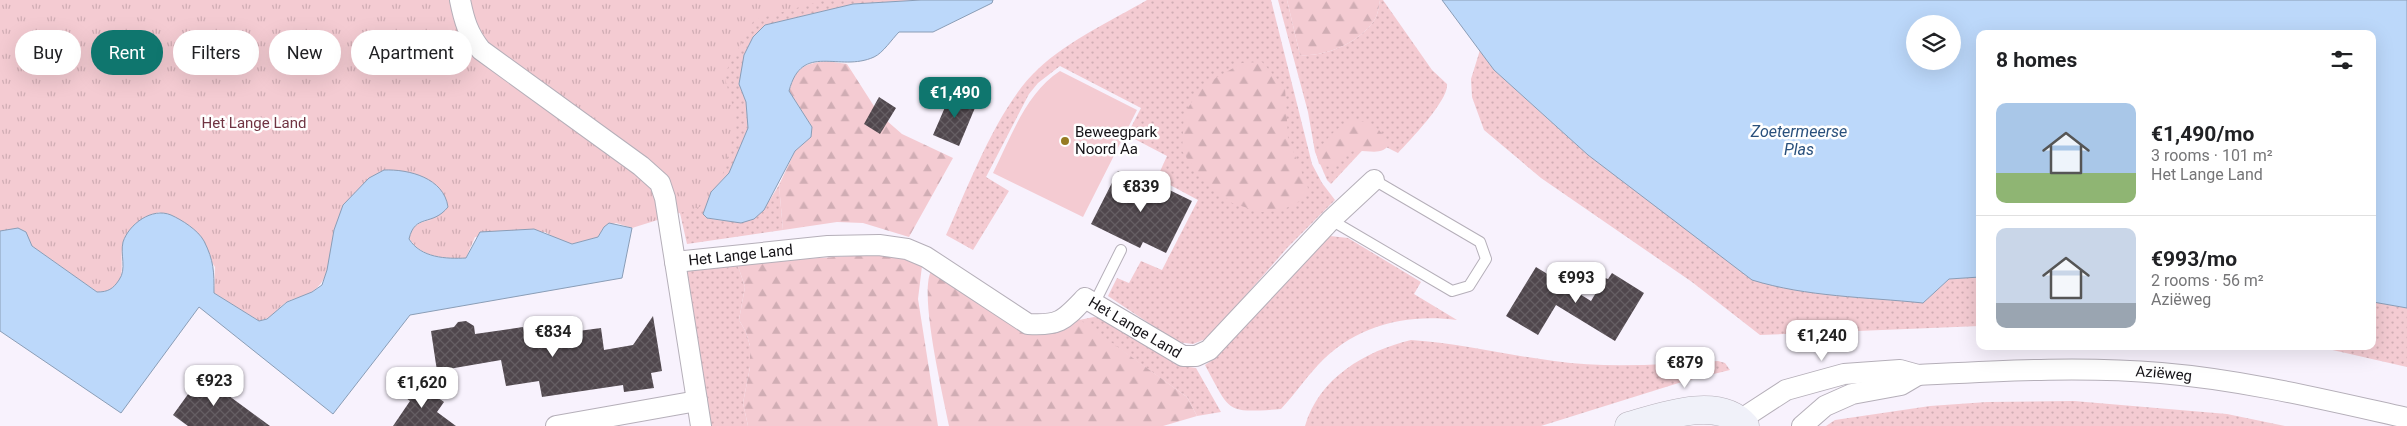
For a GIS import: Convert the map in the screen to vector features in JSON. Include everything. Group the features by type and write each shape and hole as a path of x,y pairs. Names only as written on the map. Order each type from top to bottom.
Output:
{"street":[{"name":"Het Lange Land","path":"460,0 464,22 470,37 481,50 642,166 660,183 665,198 701,426"},
{"name":"Het Lange Land","path":"675,262 828,246 879,245 907,249 926,257 1028,324 1047,325 1065,319 1085,298 1183,356 1196,356 1209,350 1331,220 1374,180"},
{"name":"Aziëweg","path":"1629,426 1692,410 1718,411 1741,424 1786,390 1844,374 1900,370 1918,375 2046,368 2161,373 2294,392 2407,418"},
{"name":"Aziëweg","path":"1802,426 1825,406 1852,394 1901,385 1918,375"},
{"path":"556,426 697,401"}],"lane":[{"path":"1331,220 1452,291 1470,286 1486,259 1480,242 1374,180"},
{"path":"1094,304 1121,250"}],"green space":[{"name":"Het Lange Land","path":"0,0 825,0 754,20 724,75 737,122 715,202 632,228 616,223 604,227 598,237 572,244 558,240 545,232 475,237 466,258 434,256 414,245 409,238 414,227 420,223 432,220 334,230 330,264 319,286 310,293 287,302 272,315 259,321 214,293 215,267 186,224 159,212 138,223 127,235 122,249 120,280 116,286 108,290 97,292 32,246 0,244"},
{"path":"685,0 921,0 853,4 765,25 739,83 746,102 748,128 729,173 711,192 707,218 743,221 751,218 765,207 779,185 783,230 687,244 677,200"},
{"path":"1147,0 1271,0 1312,164 1322,183 1335,200 1287,248 1213,333 1208,338 1193,344 1177,342 1108,296 1117,278 1129,283 1141,261 1162,270 1198,200 1157,178 1167,156 1127,135 1141,108 1060,66 1038,83 1029,94 986,177 1009,191 973,250 946,235 997,125 1024,85 1038,69 1063,49"},
{"path":"1278,0 1287,0 1300,55 1310,55 1331,51 1361,35 1376,17 1380,0 1383,0 1432,70 1447,84 1446,91 1436,109 1398,153 1372,140 1331,184 1327,180 1315,152 1308,112"},
{"path":"1287,0 1380,0 1375,19 1361,35 1331,51 1300,55"},
{"path":"1480,50 1494,70 1588,155 1923,303 1949,279 1976,277 1976,326 1760,335 1692,282 1541,178 1484,130 1472,97 1471,79"},
{"path":"826,61 847,64 879,114 902,134 953,158 909,237 863,223 837,222 783,230 779,185 795,151 811,137 812,127 789,91 794,77 801,68"},
{"path":"1262,62 1285,88 1288,138 1308,188 1305,199 1280,211 1260,212 1232,203 1199,174 1182,151 1184,114 1202,86 1242,63"},
{"name":"Beweegpark Noord Aa","path":"1060,71 1137,110 1083,217 993,173 1020,117 1029,103 1048,80"},
{"path":"1350,121 1369,123 1381,132 1390,143 1387,148 1377,152 1349,152 1330,167 1319,164 1316,153 1335,131"},
{"path":"1330,236 1348,238 1421,282 1414,294 1457,320 1419,319 1382,325 1364,332 1332,352 1313,370 1281,409 1249,411 1232,406 1220,393 1205,365 1218,356 1275,290 1322,240"},
{"path":"883,254 913,261 922,266 918,299 938,426 748,426 743,403 750,367 750,346 746,332 739,320 745,287 737,263"},
{"path":"737,263 745,287 739,320 746,332 750,346 750,367 743,403 748,426 710,426 685,269"},
{"path":"931,271 1061,330 1079,319 1187,397 1197,416 1163,426 949,426 930,323 928,284"},
{"path":"2376,303 2407,308 2407,367 2333,350 2376,350"},
{"path":"1094,317 1108,319 1177,365 1196,368 1221,412 1197,416 1187,397 1079,320"},
{"path":"1411,340 1595,365 1718,361 1725,363 1730,370 1685,381 1541,426 1305,426 1321,394 1346,369 1377,351"},
{"path":"2074,401 2227,414 2285,426 1826,426 1835,420 1930,406 1987,402"}],"water":[{"path":"921,0 993,0 992,3 933,32 899,32 874,57 861,61 812,62 803,67 795,76 789,91 812,127 811,137 795,151 764,210 754,219 741,223 707,218 703,214 711,192 729,173 748,128 746,102 739,84 744,55 753,37 765,25 853,4"},
{"name":"Zoetermeerse Plas","path":"1442,0 2407,0 2407,308 2376,303 2376,30 1976,30 1976,277 1949,279 1923,303 1837,296 1794,290 1752,280 1588,155 1494,70"},
{"path":"384,170 404,171 424,177 433,182 445,197 448,207 436,217 415,226 409,239 427,254 450,258 466,258 480,232 534,229 572,244 598,237 609,223 632,228 622,278 410,315 333,414 199,307 121,413 0,331 0,231 18,228 26,232 32,246 97,292 101,292 112,288 121,276 123,271 123,242 130,229 149,215 164,213 171,215 198,233 204,241 213,266 214,293 259,321 267,319 287,302 312,292 322,285 327,270 334,230 343,205 369,178"}],"building":[{"path":"952,91 977,103 959,146 933,135"},
{"path":"879,97 896,108 880,134 864,124"},
{"path":"1118,171 1150,188 1153,182 1192,201 1166,253 1143,242 1140,248 1091,224"},
{"path":"1536,267 1591,301 1605,278 1608,279 1612,273 1644,293 1615,341 1556,305 1538,335 1506,316"},
{"path":"653,316 662,371 651,373 654,388 624,392 623,385 542,397 539,381 506,386 501,360 437,371 431,331 454,327 458,322 466,321 474,326 475,334 523,327 525,338 601,328 604,350 633,345"},
{"path":"204,372 228,390 225,393 270,426 188,426 173,415"},
{"path":"413,380 444,402 437,412 456,426 393,426 410,401 402,395"}],"place":[{"name":"Beweegpark Noord Aa","path":"1065,141"}]}
